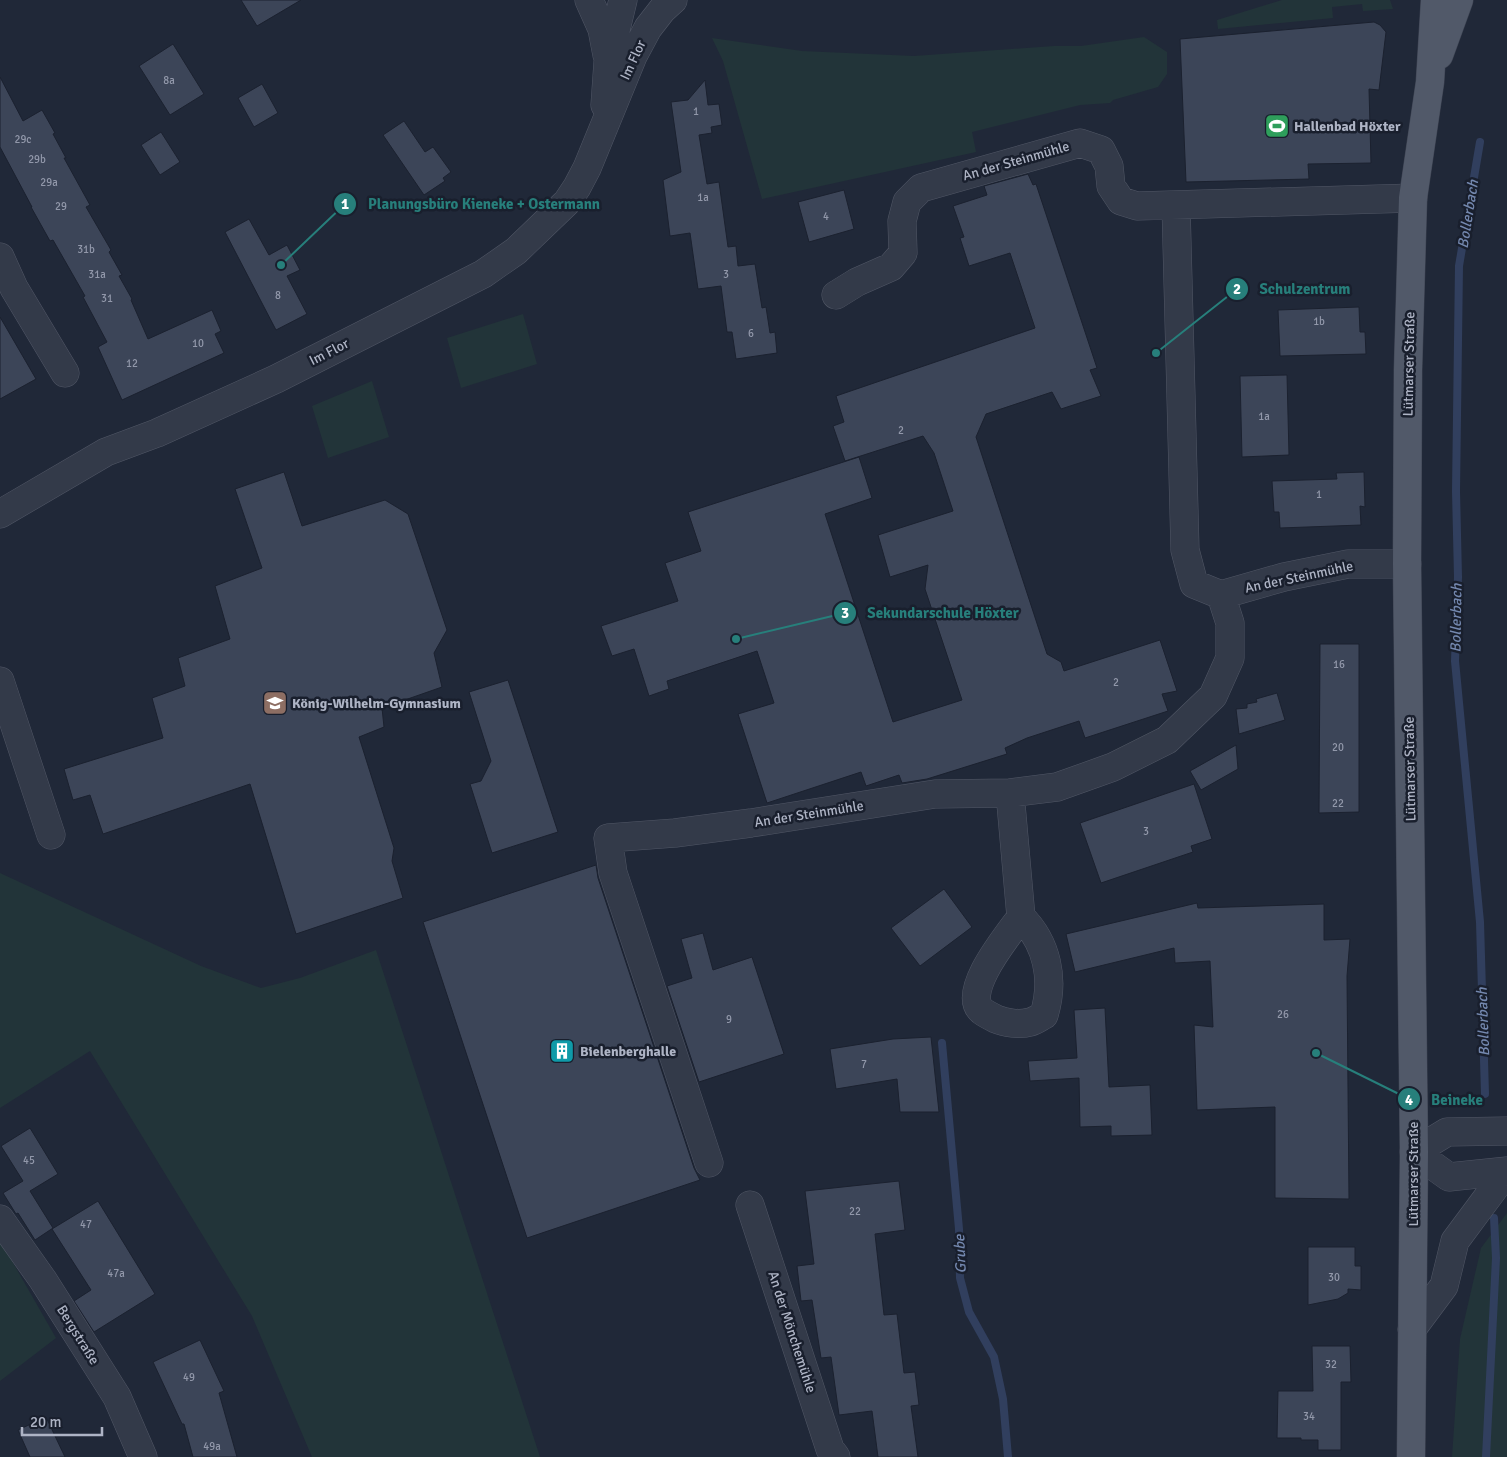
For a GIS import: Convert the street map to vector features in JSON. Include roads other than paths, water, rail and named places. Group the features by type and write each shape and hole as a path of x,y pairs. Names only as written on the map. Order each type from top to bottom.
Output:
{"main road":[{"name":"Lütmarser Straße","path":"1411,1457 1414,1152 1407,564 1408,370 1413,198 1430,82 1433,13 1425,0"},
{"name":"Lütmarser Straße","path":"1430,82 1459,0"}],"street":[{"name":"Im Flor","path":"589,0 602,30 608,62"},
{"name":"Im Flor","path":"604,126 608,62 623,0"},
{"name":"Im Flor","path":"0,514 106,452 157,433 276,379 483,274 516,251 567,202 577,188 633,56 644,35 658,15 673,0"},
{"name":"An der Steinmühle","path":"836,295 857,282 891,267 903,253 902,222 907,202 921,188 1080,143 1101,150 1109,166 1111,186 1121,201 1136,206 1176,205"},
{"path":"1221,595 1194,584 1185,550 1176,205 1413,198"},
{"path":"0,257 14,288 65,373"},
{"name":"An der Steinmühle","path":"709,1163 614,873 608,838 674,833 750,823 935,794 1010,793 1057,787 1113,767 1167,740 1213,696 1230,658 1230,623 1221,595 1284,578 1348,564 1407,564"},
{"path":"0,681 51,835"},
{"path":"1010,793 1021,917"},
{"path":"1507,1131 1447,1132 1414,1152 1449,1177 1507,1171"},
{"path":"1412,1329 1444,1286 1455,1241 1507,1171"},
{"name":"An der Mönchemühle","path":"750,1205 830,1448 836,1457"},
{"name":"Bergstraße","path":"0,1219 43,1280 117,1398 143,1457"}],"waterway":[{"name":"Bollerbach","path":"1480,142 1459,266 1456,491 1458,577 1455,661 1480,922 1485,1094"},
{"name":"Grube","path":"942,1043 959,1229 960,1278 969,1312 994,1357 1003,1399 1008,1457"},
{"name":"Bollerbach","path":"1486,1457 1496,1258 1494,1218"}],"place":[{"name":"Hallenbad Höxter","path":"1277,126"},
{"name":"Planungsbüro Kieneke + Ostermann","path":"281,265"},
{"name":"Schulzentrum","path":"1156,353"},
{"name":"Sekundarschule Höxter","path":"736,639"},
{"name":"König-Wilhelm-Gymnasium","path":"275,703"},
{"name":"Bielenberghalle","path":"562,1051"},
{"name":"Beineke","path":"1316,1053"}]}
